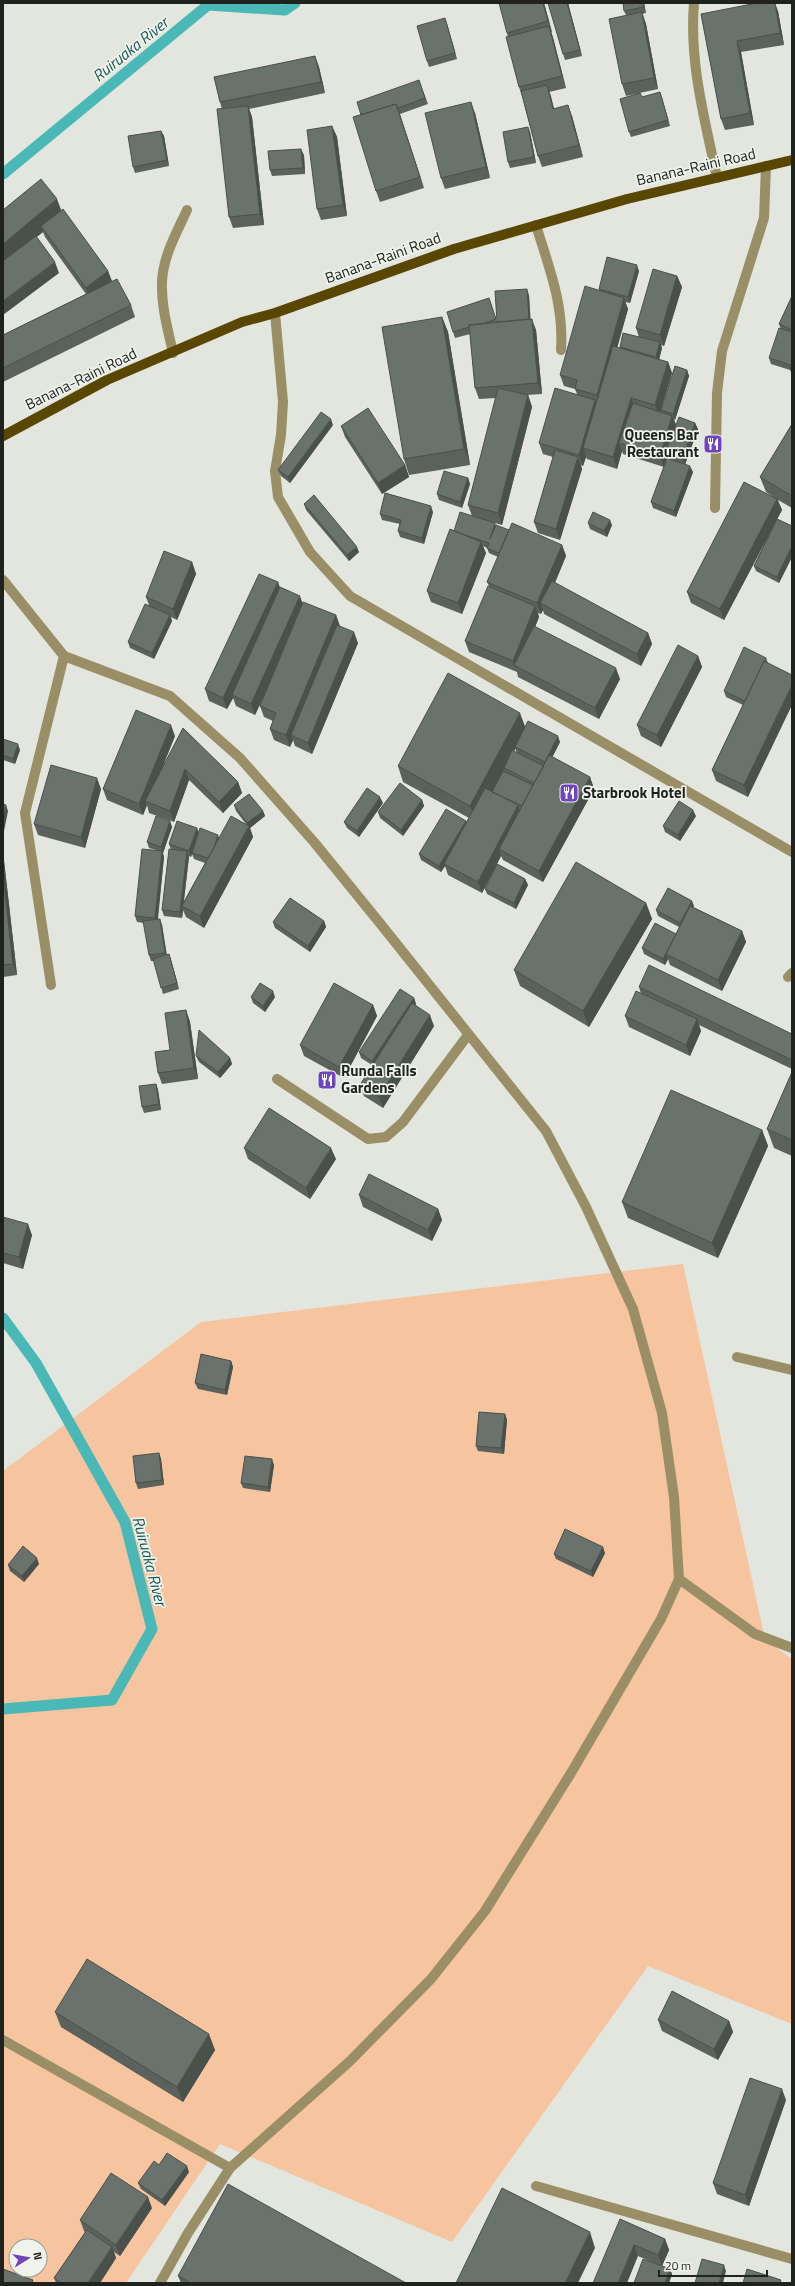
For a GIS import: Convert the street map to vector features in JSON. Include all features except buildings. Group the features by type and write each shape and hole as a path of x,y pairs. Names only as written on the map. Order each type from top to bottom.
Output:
{"main road":[{"name":"Banana-Raini Road","path":"3,436 107,380 173,353 242,322 275,313 454,249 627,199 792,160"}],"street":[{"path":"694,3 693,54 697,87 717,178"},
{"path":"715,508 717,393 722,351 764,218 766,166"},
{"path":"173,353 165,316 162,282 170,247 188,210"},
{"path":"536,225 560,304 562,328 561,350"},
{"path":"275,313 283,402 281,435 275,471 278,496 310,552 350,596 792,852"},
{"path":"3,580 64,656 170,696 240,758 364,903 546,1131 586,1207 633,1308 662,1413 674,1497 680,1579 661,1619 571,1773 485,1911 431,1980 348,2062 230,2168 188,2233 160,2283"},
{"path":"51,985 25,813 64,656"},
{"path":"277,1079 368,1139 386,1137 402,1122 468,1035"},
{"path":"737,1357 792,1370"},
{"path":"680,1579 755,1634 792,1648"},
{"path":"3,2040 230,2168"},
{"path":"536,2186 792,2259"}],"shaded area":[{"path":"683,1264 765,1639 792,1659 792,2024 648,1966 452,2242 220,2144 126,2283 3,2283 3,1471 201,1322"}],"waterway":[{"name":"Ruiruaka River","path":"3,174 208,5 285,10 295,3"},
{"name":"Ruiruaka River","path":"3,1318 36,1363 125,1522 152,1629 112,1700 3,1709"}],"place":[{"name":"Queens Bar Restaurant","path":"713,444"},
{"name":"Starbrook Hotel","path":"569,793"},
{"name":"Runda Falls Gardens","path":"327,1080"}]}
